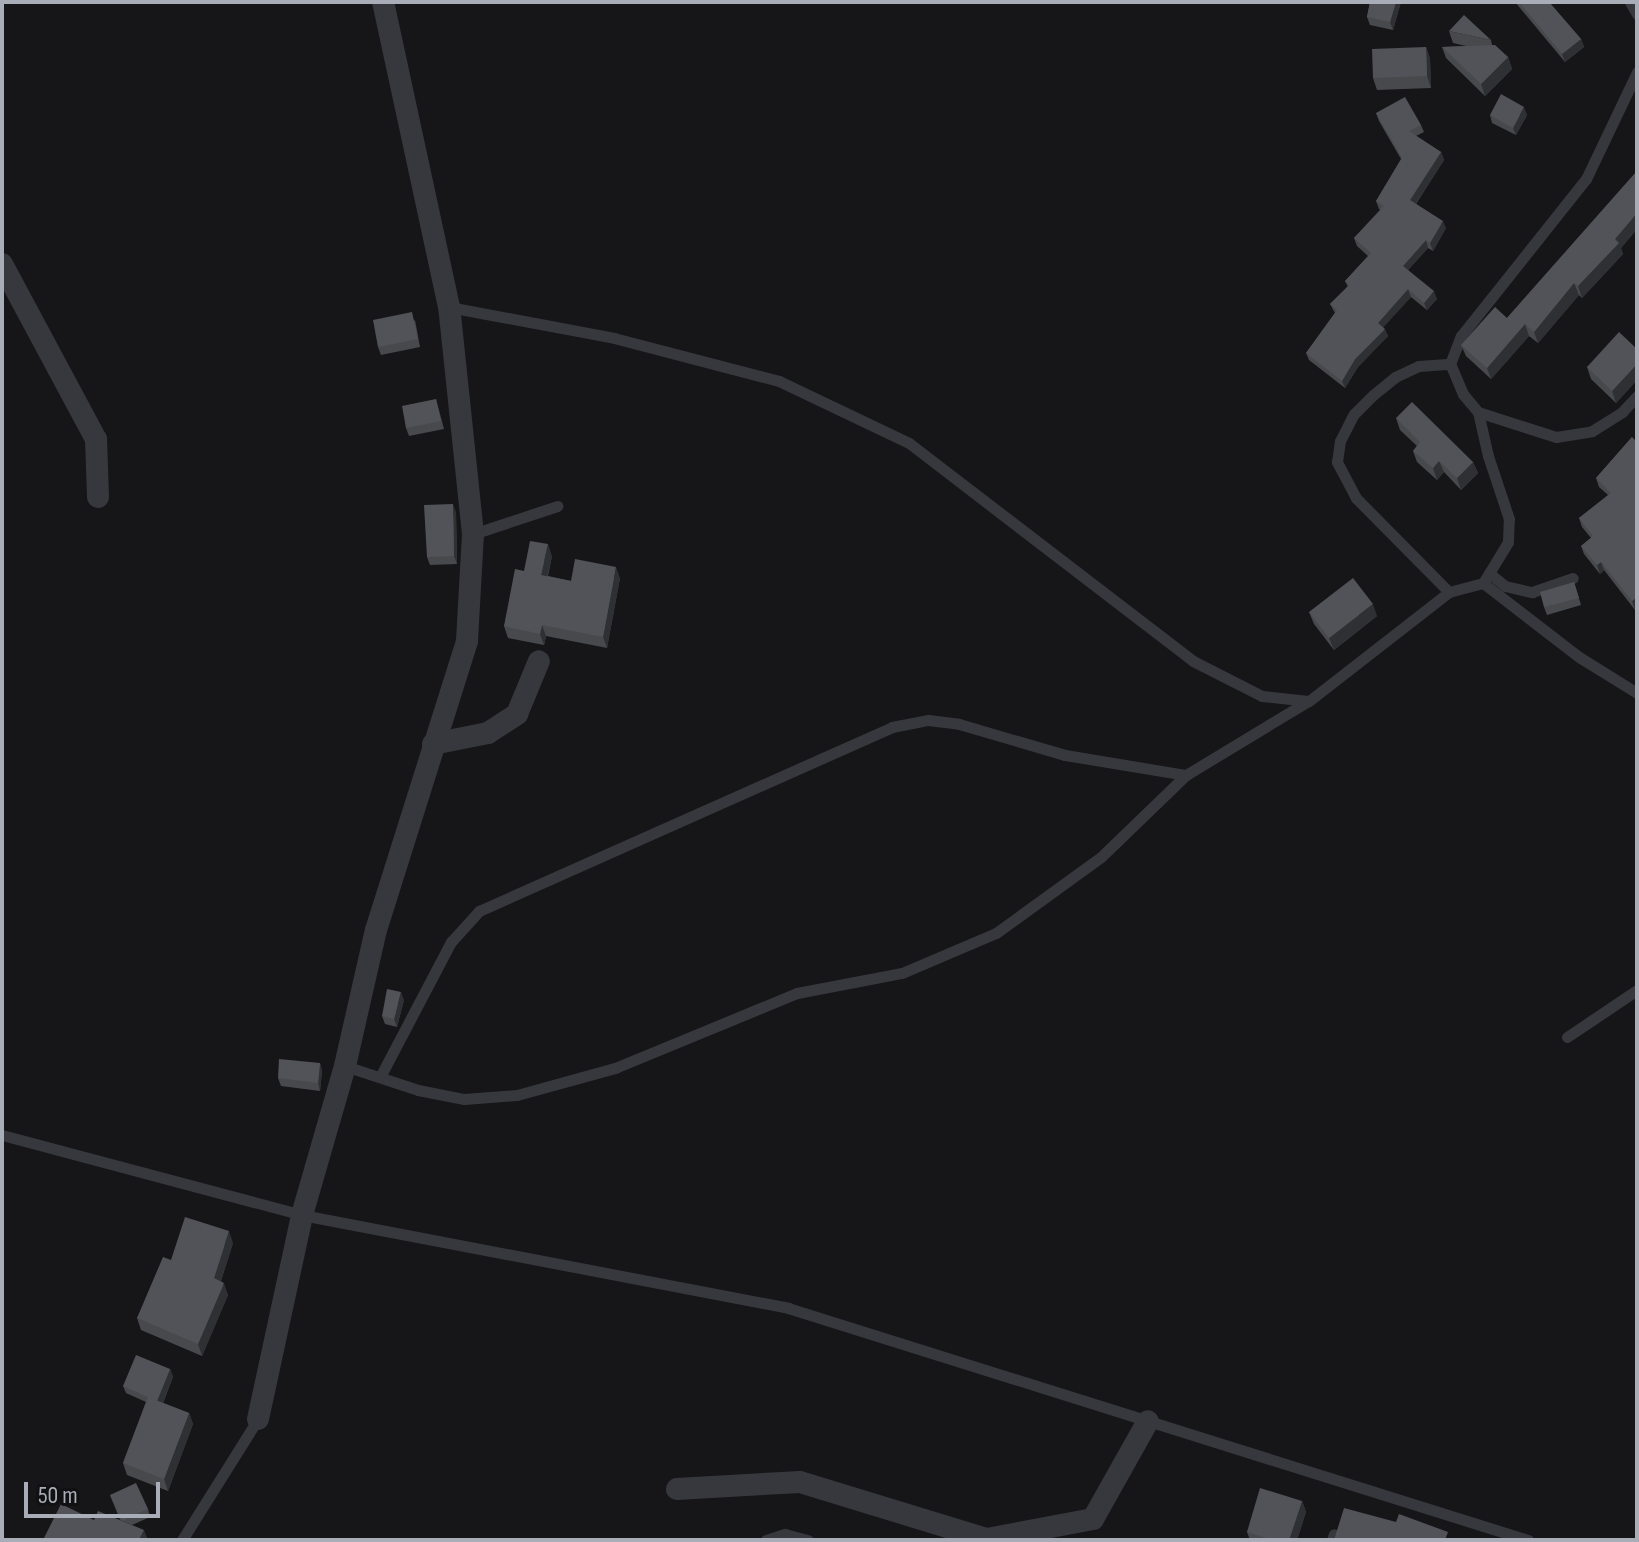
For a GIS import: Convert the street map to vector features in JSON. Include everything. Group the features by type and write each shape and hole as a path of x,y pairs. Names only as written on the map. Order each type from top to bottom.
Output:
{"street":[{"path":"258,1419 302,1215 345,1066 376,930 467,641 473,534 449,307 383,2"},
{"path":"2,264 96,439 98,497"},
{"path":"433,744 488,733 517,714 539,661"},
{"path":"677,1489 800,1482 987,1539 1093,1519 1148,1421"}],"lane":[{"path":"1630,2 1637,14"},
{"path":"345,1066 418,1090 464,1099 517,1095 615,1068 797,993 902,973 996,933 1101,857 1186,775 1309,701 1449,592 1486,578 1508,542 1509,519 1488,456 1478,412 1463,394 1450,364 1461,336 1586,179 1637,72"},
{"path":"449,307 614,338 779,381 909,443 1193,661 1262,696 1309,701"},
{"path":"1449,592 1356,498 1343,479 1337,462 1340,441 1354,414 1373,395 1395,377 1419,366 1450,364"},
{"path":"1478,412 1556,437 1592,431 1622,412 1637,396"},
{"path":"473,534 557,506"},
{"path":"1486,578 1532,592 1573,578"},
{"path":"1486,578 1579,657 1637,693"},
{"path":"380,1077 451,942 479,911 892,727 928,720 959,724 1065,755 1186,775"},
{"path":"1567,1037 1637,990"},
{"path":"2,1135 302,1215 788,1308 1528,1540"},
{"path":"182,1540 258,1419"},
{"path":"766,1540 785,1534 808,1540"}],"building":[{"path":"1370,2 1396,2 1390,22 1367,17"},
{"path":"1519,2 1549,2 1581,39 1562,54"},
{"path":"1464,15 1491,40 1449,31"},
{"path":"1495,45 1508,57 1481,84 1442,47"},
{"path":"1426,47 1427,76 1373,78 1372,49"},
{"path":"1501,94 1524,107 1513,128 1490,115"},
{"path":"1405,97 1421,125 1409,131 1441,152 1410,200 1443,221 1430,243 1426,240 1403,266 1434,291 1424,303 1408,289 1378,323 1385,329 1355,359 1342,381 1306,353 1337,310 1330,304 1349,285 1345,281 1371,253 1354,238 1384,206 1376,201 1402,158 1376,113"},
{"path":"1637,171 1637,213 1615,239 1619,243 1578,286 1574,283 1534,332 1525,324 1487,368 1461,345 1495,307 1507,318"},
{"path":"412,312 418,339 378,347 373,320"},
{"path":"1619,332 1637,349 1637,364 1612,391 1587,367"},
{"path":"436,399 441,421 406,428 402,406"},
{"path":"1412,402 1473,462 1457,478 1439,461 1433,468 1413,451 1420,442 1396,418"},
{"path":"1632,437 1637,442 1637,597 1632,601 1601,562 1597,565 1581,546 1593,536 1579,518 1611,493 1596,478"},
{"path":"453,504 454,556 427,557 424,505"},
{"path":"530,541 548,544 541,575 571,581 575,559 616,567 603,637 542,625 540,634 504,626 515,569 524,571"},
{"path":"1353,578 1373,604 1329,638 1309,612"},
{"path":"1574,582 1579,598 1544,607 1540,592"},
{"path":"387,989 401,992 394,1019 382,1016"},
{"path":"279,1059 320,1063 318,1083 278,1078"},
{"path":"185,1217 229,1231 214,1278 224,1283 198,1344 137,1318 163,1257 171,1260"},
{"path":"136,1355 170,1369 157,1401 123,1386"},
{"path":"148,1397 189,1413 164,1479 123,1463"},
{"path":"136,1483 148,1509 122,1521 110,1495"},
{"path":"1260,1488 1302,1501 1289,1540 1273,1540 1247,1532"},
{"path":"61,1504 94,1520 98,1511 144,1530 139,1540 43,1540"},
{"path":"1344,1508 1396,1522 1399,1514 1448,1532 1445,1540 1334,1540"}]}
